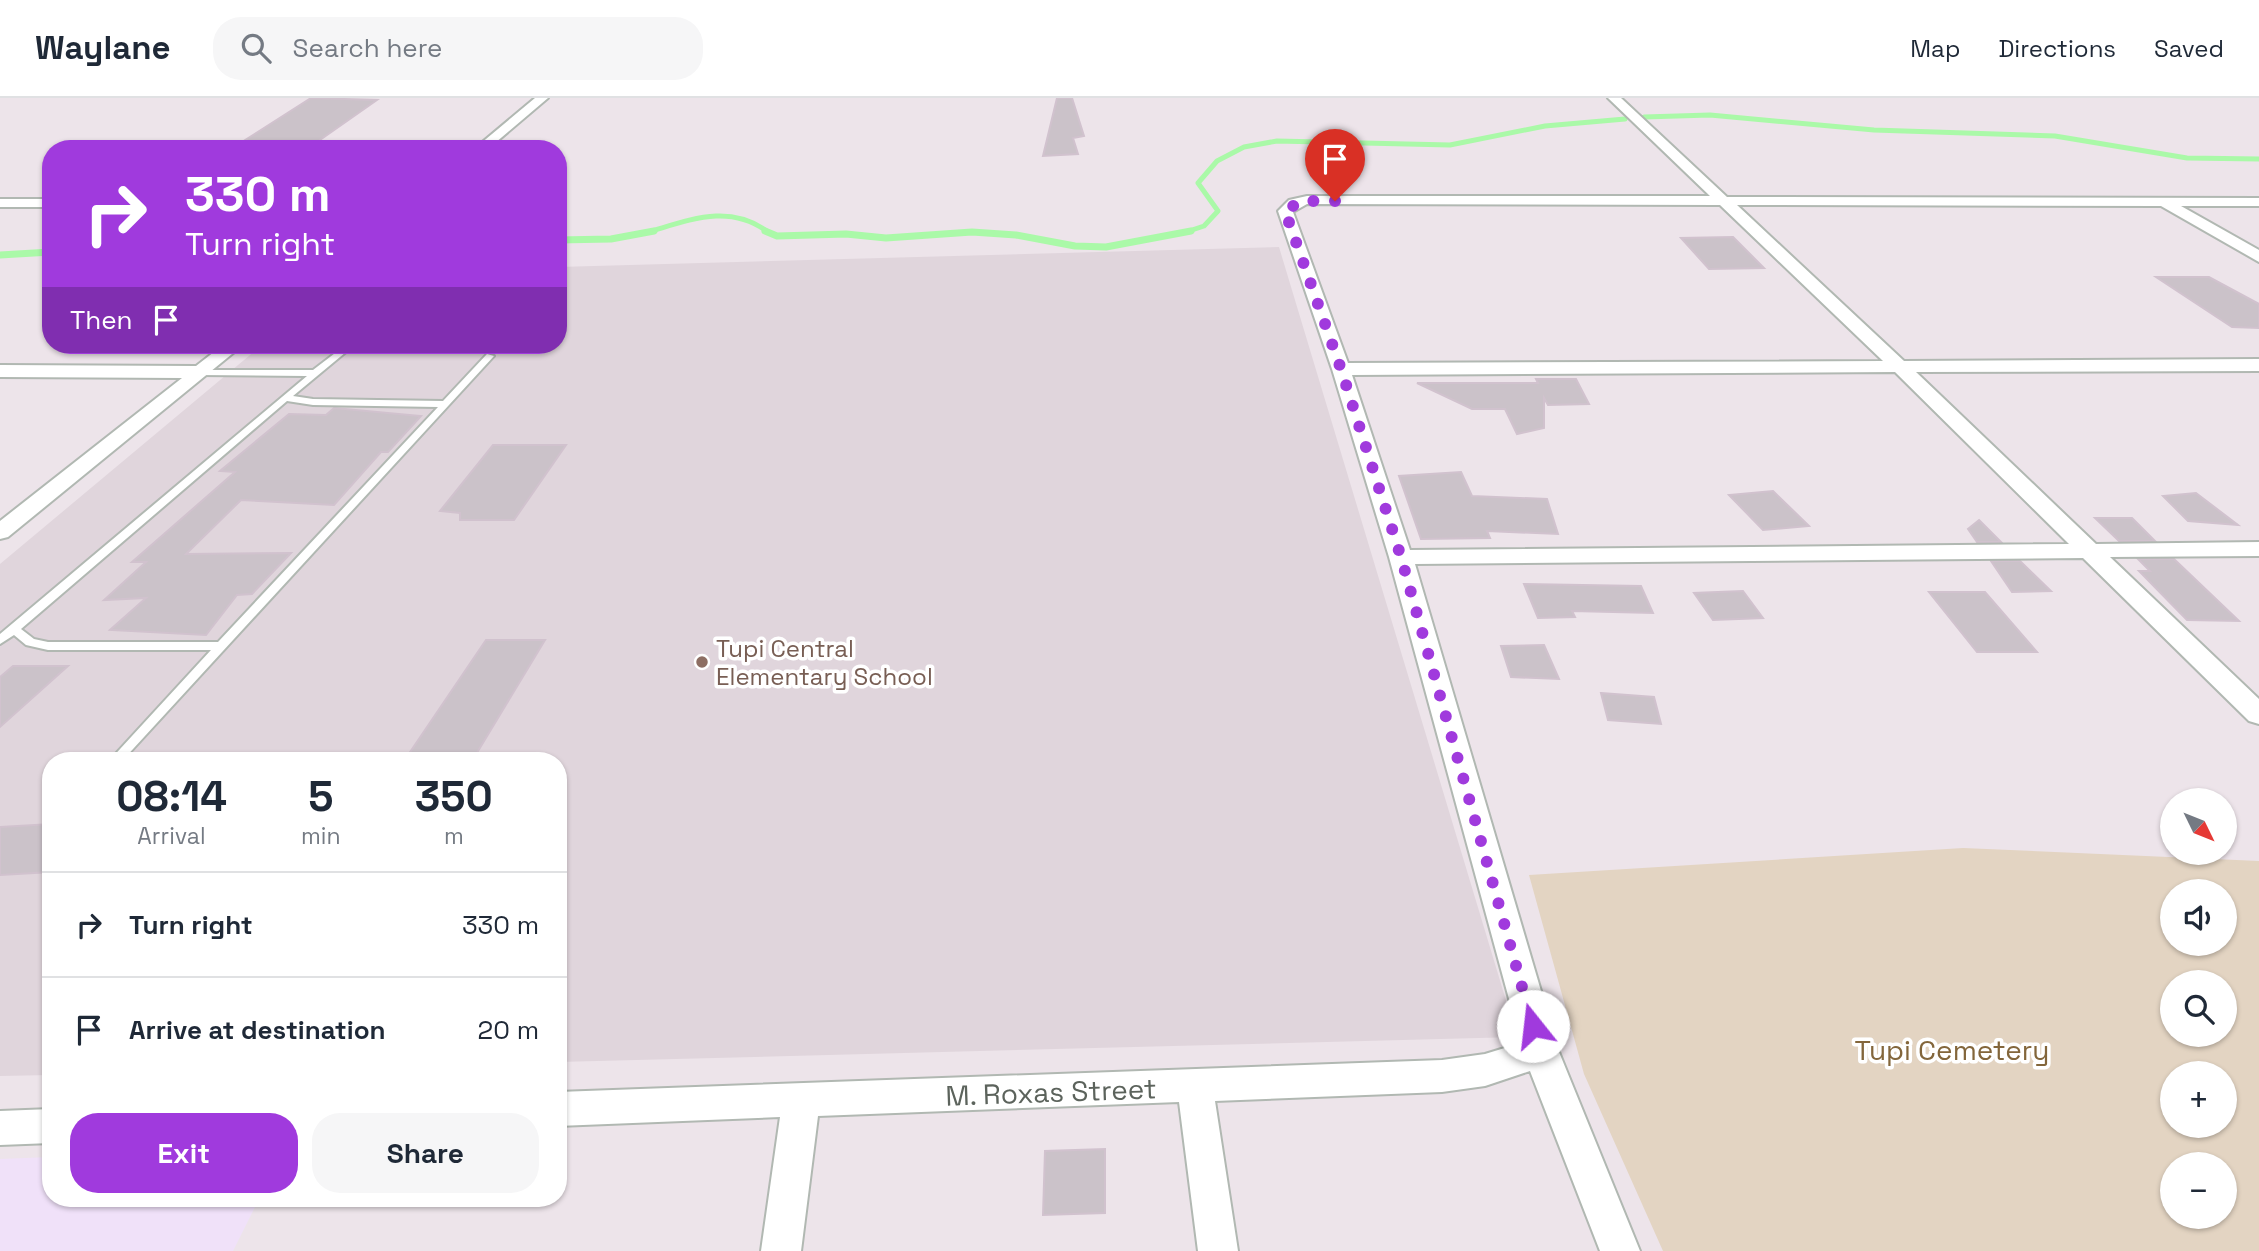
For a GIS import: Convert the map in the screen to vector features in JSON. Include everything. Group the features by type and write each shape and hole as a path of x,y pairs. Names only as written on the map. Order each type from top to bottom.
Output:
{"street":[{"path":"491,140 542,98"},
{"path":"1614,98 1899,366 2259,715"},
{"path":"1620,1251 1541,1052 1401,557 1341,369 1285,211 1294,203 1307,200 2259,202"},
{"path":"3,205 42,203"},
{"path":"2164,203 2259,257"},
{"path":"0,532 222,354"},
{"path":"1341,369 2259,365"},
{"path":"0,372 199,372"},
{"path":"1401,557 2259,548"},
{"name":"M. Roxas Street","path":"567,1109 1442,1076 1485,1070 1541,1052"},
{"path":"1195,1087 1218,1251"},
{"path":"781,1251 801,1101"},
{"path":"0,1128 42,1126"}],"lane":[{"path":"0,640 338,354"},
{"path":"123,752 491,356"},
{"path":"199,372 315,373"},
{"path":"285,398 313,402 446,404"},
{"path":"13,629 30,642 48,646 219,646"}],"shaded area":[{"name":"Tupi Central Elementary School","path":"1279,247 1517,1037 567,1062 567,752 42,752 42,1075 0,1076 0,564 251,354 567,354 567,267"},
{"path":"42,1157 42,1207 255,1207 233,1251 0,1251 0,1159"}],"green space":[{"name":"Tupi Cemetery","path":"1963,848 2160,857 2160,865 2237,865 2237,860 2259,861 2259,1251 1663,1251 1584,1074 1529,875"}],"building":[{"path":"311,98 377,100 320,140 245,140"},
{"path":"1057,98 1072,98 1084,136 1073,138 1078,154 1043,156"},
{"path":"1733,237 1764,268 1709,269 1681,238"},
{"path":"2156,277 2209,277 2259,304 2259,328 2232,327"},
{"path":"1536,379 1576,379 1589,404 1548,405 1544,398 1544,428 1517,434 1505,409 1472,409 1417,383 1538,383"},
{"path":"334,408 421,416 388,452 381,452 334,505 241,500 186,554 291,553 252,594 237,595 206,635 110,630 146,598 104,600 146,562 132,562 235,472 220,471 289,414 326,415"},
{"path":"493,445 566,445 514,520 460,520 460,513 440,511"},
{"path":"1461,472 1472,496 1547,499 1558,534 1487,531 1490,538 1421,539 1399,476"},
{"path":"1773,491 1809,526 1763,530 1729,495"},
{"path":"2196,493 2238,525 2188,521 2163,496"},
{"path":"2095,518 2132,518 2155,541 2119,541"},
{"path":"1979,520 2001,542 1977,542 1968,529"},
{"path":"2138,559 2174,559 2239,621 2187,620 2139,571 2150,571"},
{"path":"1991,561 2020,561 2051,591 2012,592"},
{"path":"1524,584 1641,586 1653,613 1572,611 1575,617 1538,618"},
{"path":"1743,591 1763,618 1713,620 1694,593"},
{"path":"1929,592 1985,592 2037,652 1977,652"},
{"path":"486,640 545,640 477,752 410,752"},
{"path":"1544,645 1559,679 1511,677 1501,646"},
{"path":"13,666 68,666 0,727 0,677"},
{"path":"1601,693 1654,697 1661,724 1608,720"},
{"path":"42,825 42,873 0,875 0,827"},
{"path":"1105,1149 1105,1213 1043,1215 1045,1151"}],"waterway":[{"path":"1644,117 1710,115 1874,130 2055,136 2187,158 2259,159"},
{"path":"1186,232 1204,226 1218,211 1198,183 1217,161 1244,147 1277,141 1450,145 1545,126 1625,119"},
{"path":"648,232 694,219 724,216 753,223 768,232"},
{"path":"567,240 611,239 654,231"},
{"path":"765,231 777,236 846,234 886,238 972,232"},
{"path":"1186,232 1191,231"},
{"path":"967,232 972,232"},
{"path":"972,232 977,232"},
{"path":"972,232 1016,235 1075,246 1106,247 1186,232"},
{"path":"0,255 42,253"}],"place":[{"name":"Tupi Central Elementary School","path":"702,662"}],"route":[{"path":"1335,201 1301,201 1285,211 1341,369 1401,557 1533,1026"}]}
